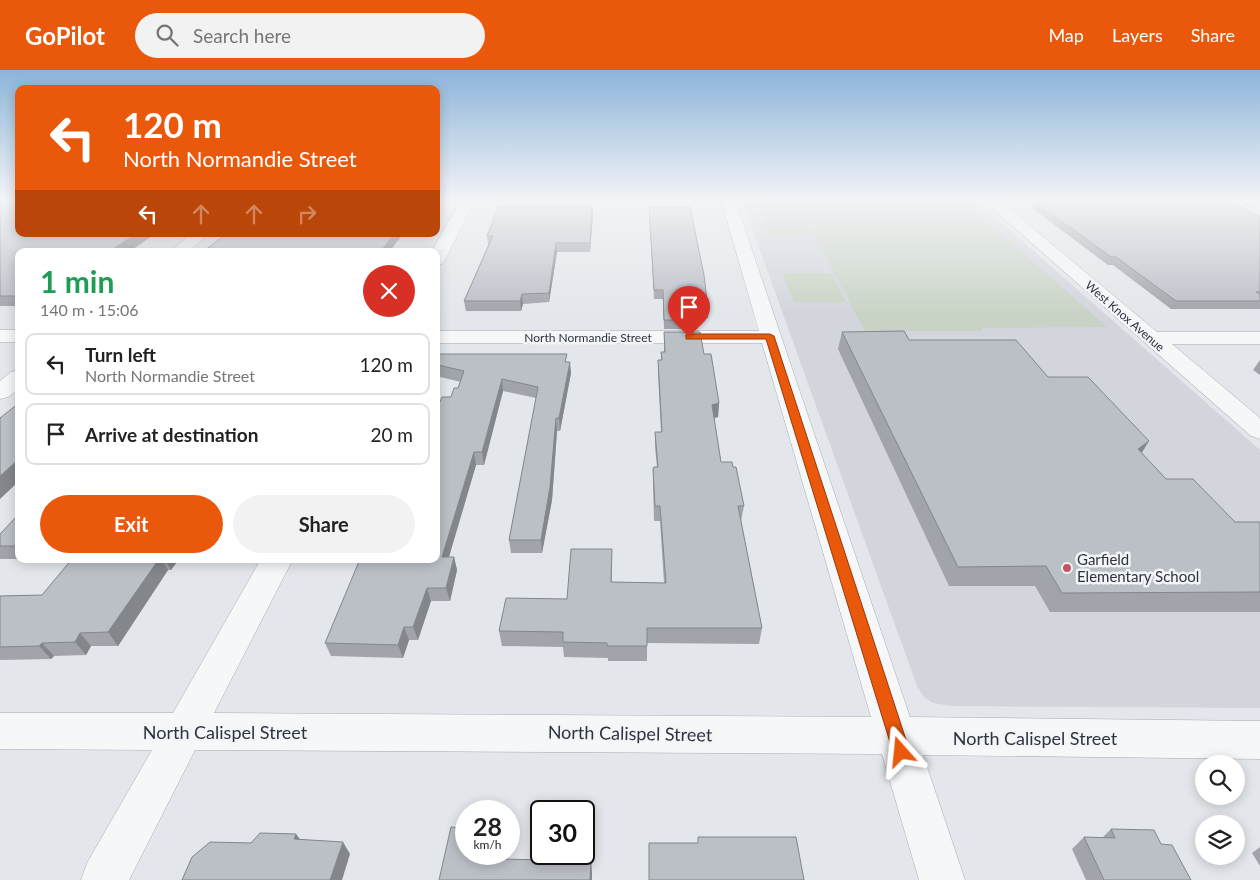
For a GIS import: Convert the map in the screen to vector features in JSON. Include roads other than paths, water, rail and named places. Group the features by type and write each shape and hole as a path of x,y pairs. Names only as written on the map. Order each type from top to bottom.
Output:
{"street":[{"path":"183,248 196,238"},
{"path":"440,252 448,238"},
{"path":"740,238 942,880"},
{"name":"West Knox Avenue","path":"1034,238 1260,432"},
{"path":"0,336 15,336"},
{"name":"North Normandie Street","path":"440,337 770,336"},
{"path":"1151,338 1260,338"},
{"path":"0,392 15,380"},
{"path":"104,880 275,563"},
{"name":"North Calispel Street","path":"0,731 527,732 1260,740"}],"place":[{"name":"Garfield Elementary School","path":"1067,568"}]}
